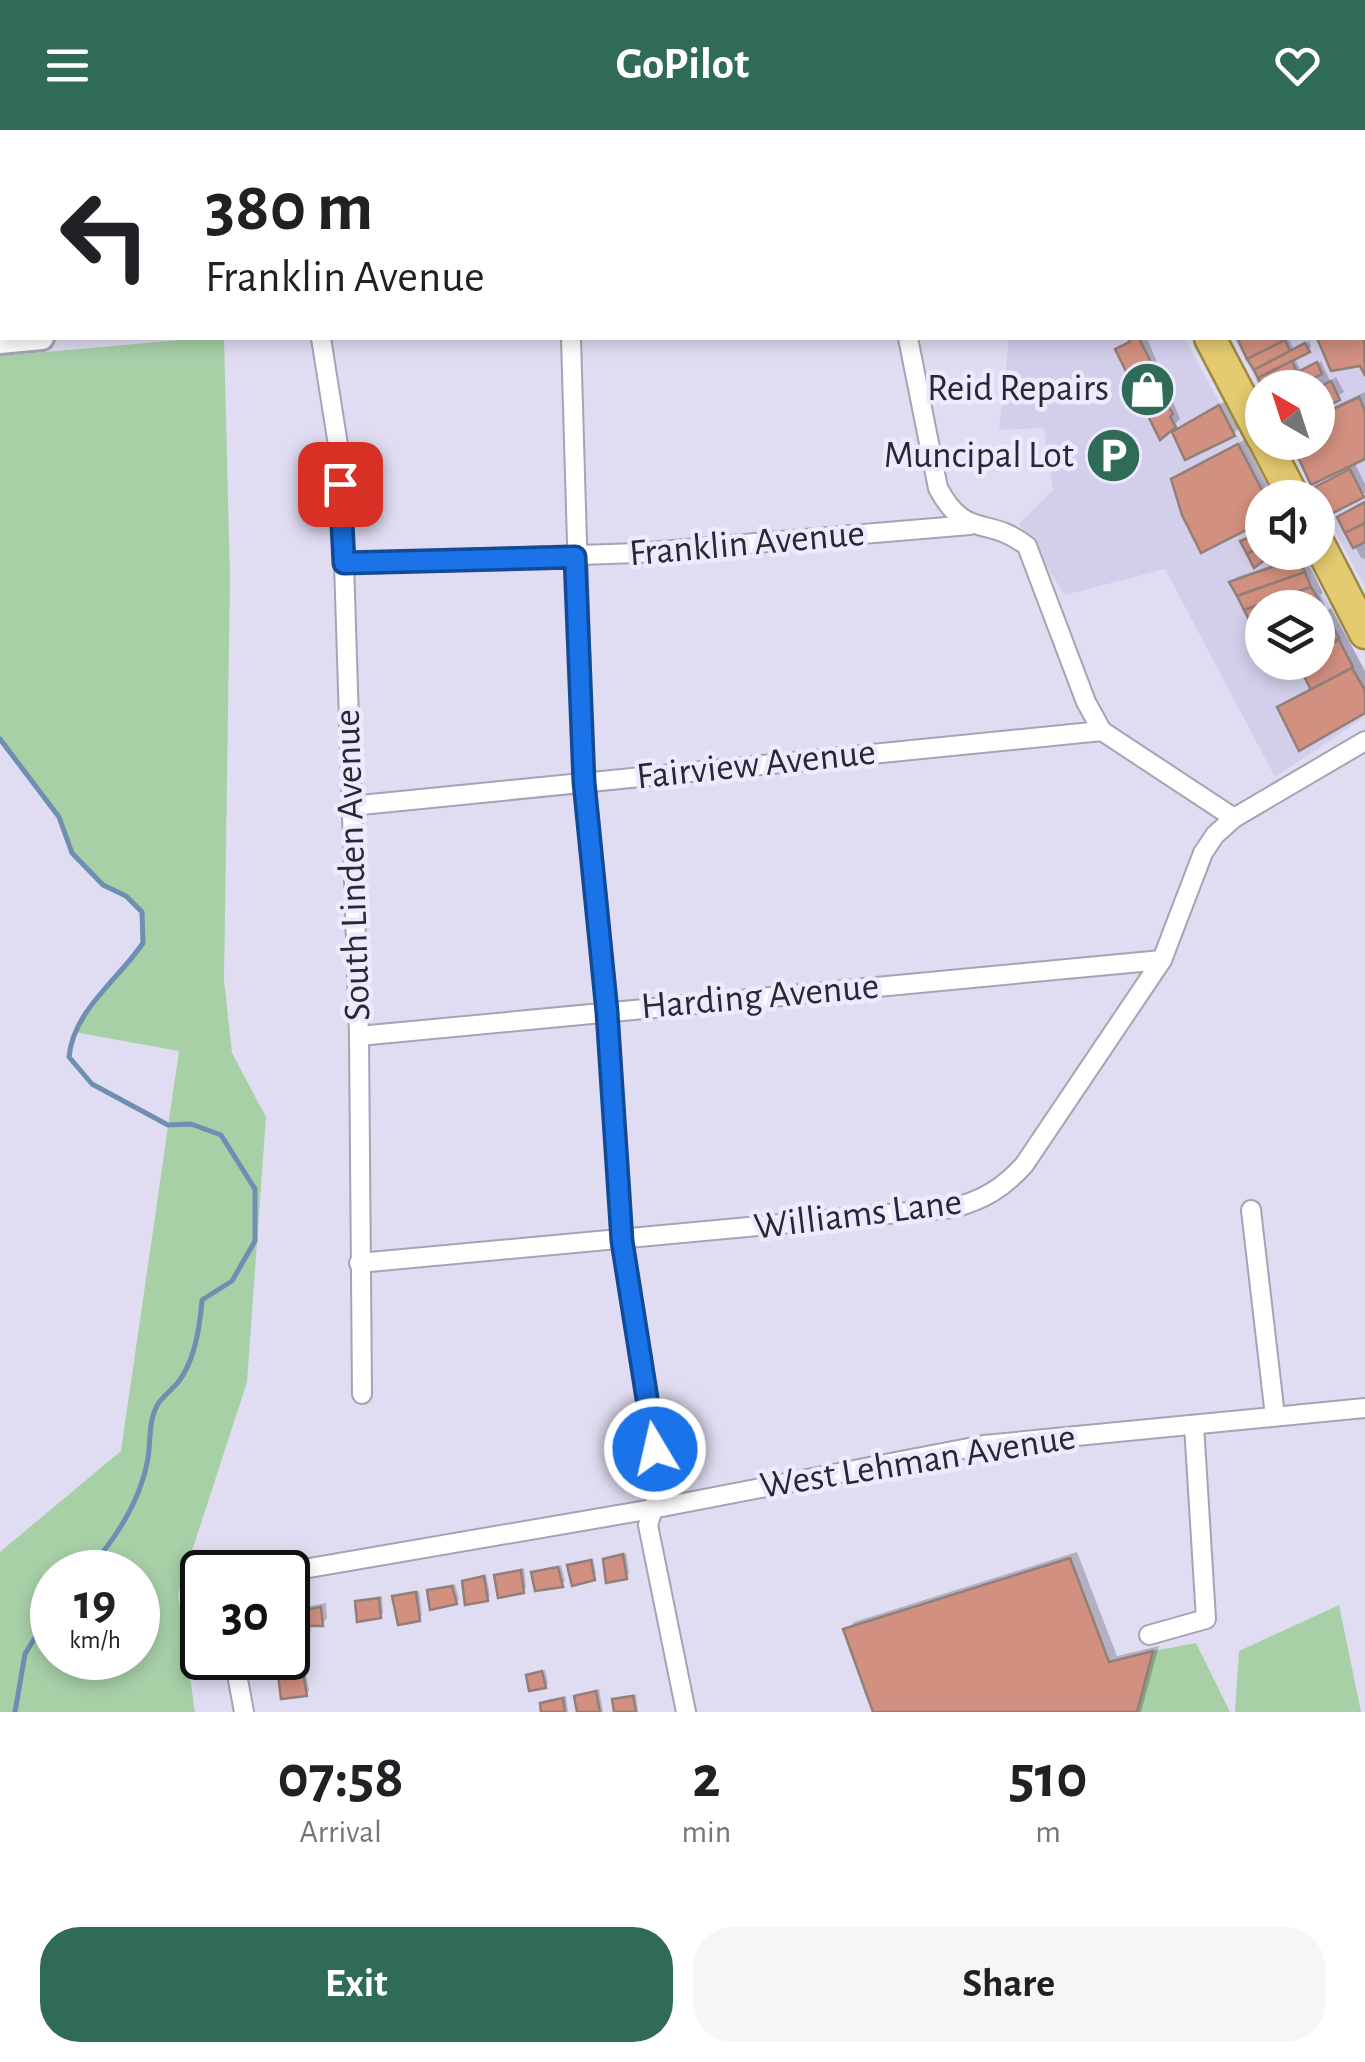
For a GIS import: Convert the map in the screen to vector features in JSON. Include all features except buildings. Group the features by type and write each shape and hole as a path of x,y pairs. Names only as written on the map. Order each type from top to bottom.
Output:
{"highway":[{"path":"1211,340 1245,404"},
{"path":"1332,570 1365,633"}],"street":[{"name":"South Linden Avenue","path":"321,340 338,445 344,563 359,1036 362,1394"},
{"path":"570,340 584,782 607,1012 622,1241 661,1483 648,1525 686,1712"},
{"path":"908,340 938,488 948,508 970,525 993,527 1012,534 1027,546 1086,702 1102,731 1234,818"},
{"name":"Franklin Avenue","path":"344,563 575,557 970,525"},
{"name":"Fairview Avenue","path":"350,806 1102,731"},
{"name":"Williams Lane","path":"359,1264 952,1208 997,1192 1024,1166 1162,960 1202,853 1215,834 1234,818 1365,741"},
{"name":"Harding Avenue","path":"359,1036 1162,960"},
{"path":"1251,1210 1275,1416"},
{"name":"West Lehman Avenue","path":"310,1569 652,1509 984,1445 1365,1408"},
{"path":"1150,1635 1206,1619 1194,1425"},
{"path":"238,1680 244,1712"}],"shaded area":[{"path":"1009,340 1185,340 1245,449 1245,460 1251,460 1262,480 1245,480 1245,570 1310,570 1321,590 1245,590 1245,680 1335,680 1335,615 1365,670 1365,717 1275,777 1165,569 1065,595 1019,524 1053,490 1044,428 999,430"},
{"path":"1235,340 1365,340 1365,587 1335,530 1335,480 1309,480 1298,460 1335,460 1335,370 1251,370"}],"green space":[{"path":"180,340 224,340 230,578 224,980 232,1053 266,1117 247,1382 192,1550 180,1550 180,1680 190,1680 195,1712 0,1712 0,1552 121,1451 179,1051 74,1032 143,943 142,912 126,896 103,885 72,853 59,817 0,739 0,356"},
{"path":"1339,1605 1361,1712 1235,1712 1239,1651"},
{"path":"1196,1643 1230,1712 1134,1712 1153,1651"}],"waterway":[{"path":"0,739 59,817 72,853 103,885 126,896 142,912 143,943 88,1010 72,1040 69,1057 92,1084 168,1125 191,1124 221,1135 255,1189 255,1241 232,1281 202,1300 193,1353 179,1381 155,1410 145,1474 133,1504 104,1550"},
{"path":"15,1712 25,1654 30,1646"}],"place":[{"name":"Reid Repairs","path":"1148,389"},
{"name":"Muncipal Lot","path":"1113,456"}],"route":[{"path":"340,484 344,563 575,557 584,782 607,1012 622,1241 655,1449"}]}
